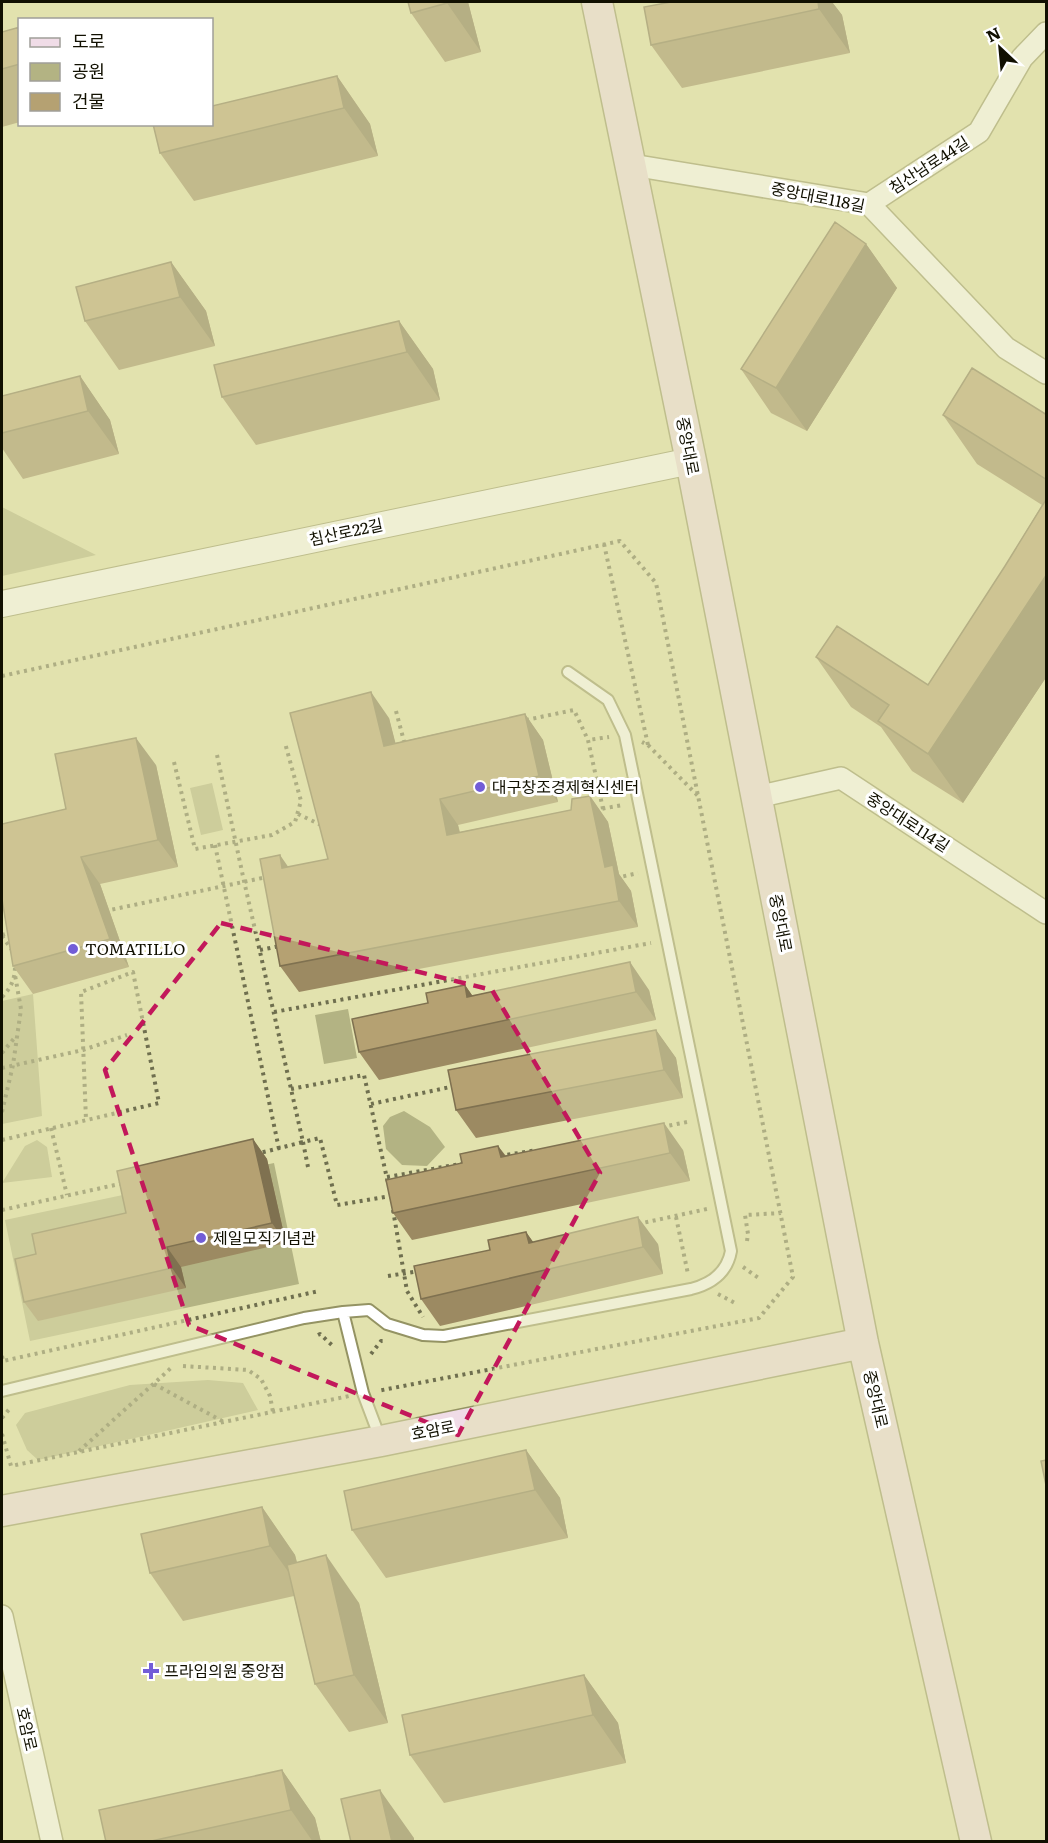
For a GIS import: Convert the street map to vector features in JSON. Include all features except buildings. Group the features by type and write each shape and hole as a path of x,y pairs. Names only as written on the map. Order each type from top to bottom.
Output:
{"main road":[{"name":"중앙대로","path":"597,2 691,461 863,1343 976,1842"},
{"name":"호암로","path":"2,1511 381,1441 863,1343"}],"street":[{"name":"침산남로44길","path":"869,204 979,132 1022,58 1047,33"},
{"name":"중앙대로118길","path":"632,165 869,204 1006,348 1047,373"},
{"name":"침산로22길","path":"2,604 691,461"},
{"name":"중앙대로114길","path":"757,797 841,778 1047,913"},
{"name":"호암로","path":"2,1616 52,1842"}],"lane":[{"path":"2,1391 304,1318 344,1312 369,1310 387,1324 423,1335 444,1336 691,1289 708,1284 729,1262 731,1251 625,735 608,700 568,672"},
{"path":"344,1312 363,1393 381,1441"}],"path":[{"path":"2,676 620,541 656,583 793,1277 759,1318 363,1393"},
{"path":"518,722 574,710 588,740"},
{"path":"396,711 405,746 416,744"},
{"path":"174,762 195,849 272,834 294,822 302,801 285,743"},
{"path":"648,745 698,796"},
{"path":"217,755 308,1167"},
{"path":"591,811 639,802"},
{"path":"297,814 323,826"},
{"path":"215,845 279,1149"},
{"path":"607,879 653,870"},
{"path":"99,912 267,877"},
{"path":"14,955 2,935 22,930"},
{"path":"274,1012 668,940"},
{"path":"260,950 283,946"},
{"path":"2,1112 13,1065 21,1009 15,962"},
{"path":"2,1140 159,1103 133,972 81,992 86,1120"},
{"path":"2,998 11,987 15,975"},
{"path":"2,1053 17,1035"},
{"path":"2,1068 83,1050 127,1035"},
{"path":"257,1154 320,1138 338,1204 391,1197 364,1075 291,1089"},
{"path":"371,1104 465,1084"},
{"path":"657,1128 704,1119"},
{"path":"51,1128 67,1195"},
{"path":"493,1158 540,1149"},
{"path":"387,1177 469,1162"},
{"path":"2,1210 134,1181"},
{"path":"630,1226 722,1206"},
{"path":"393,1208 407,1292 434,1335"},
{"path":"676,1216 691,1289"},
{"path":"743,1267 760,1279"},
{"path":"388,1276 427,1269"},
{"path":"2,1359 319,1291"},
{"path":"715,1292 735,1303"},
{"path":"308,1337 320,1334 337,1349"},
{"path":"159,1371 205,1360"},
{"path":"182,1366 248,1370 261,1378 270,1396 273,1412"},
{"path":"78,1452 171,1368"},
{"path":"154,1384 224,1422"},
{"path":"2,1434 11,1466 351,1396 348,1386"},
{"path":"2,1418 13,1404"}],"highlighted area":[{"path":"221,923 492,990 600,1173 458,1435 189,1325 105,1070"}],"green space":[{"path":"2,507 96,555 2,576"},
{"path":"212,783 223,830 201,835 190,788"},
{"path":"33,994 42,1116 2,1124 2,1001"},
{"path":"348,1009 357,1058 324,1064 315,1015"},
{"path":"404,1111 430,1127 445,1147 427,1166 402,1165 386,1149 383,1126 390,1117"},
{"path":"37,1140 47,1147 52,1177 2,1183 25,1146"},
{"path":"274,1163 299,1284 30,1341 5,1220"},
{"path":"208,1380 243,1383 258,1410 38,1460 27,1450 16,1425 25,1413 130,1385"}],"place":[{"name":"대구창조경제혁신센터","path":"480,787"},
{"name":"TOMATILLO","path":"73,949"},
{"name":"제일모직기념관","path":"201,1238"},
{"name":"프라임의원 중앙점","path":"151,1671"}]}
